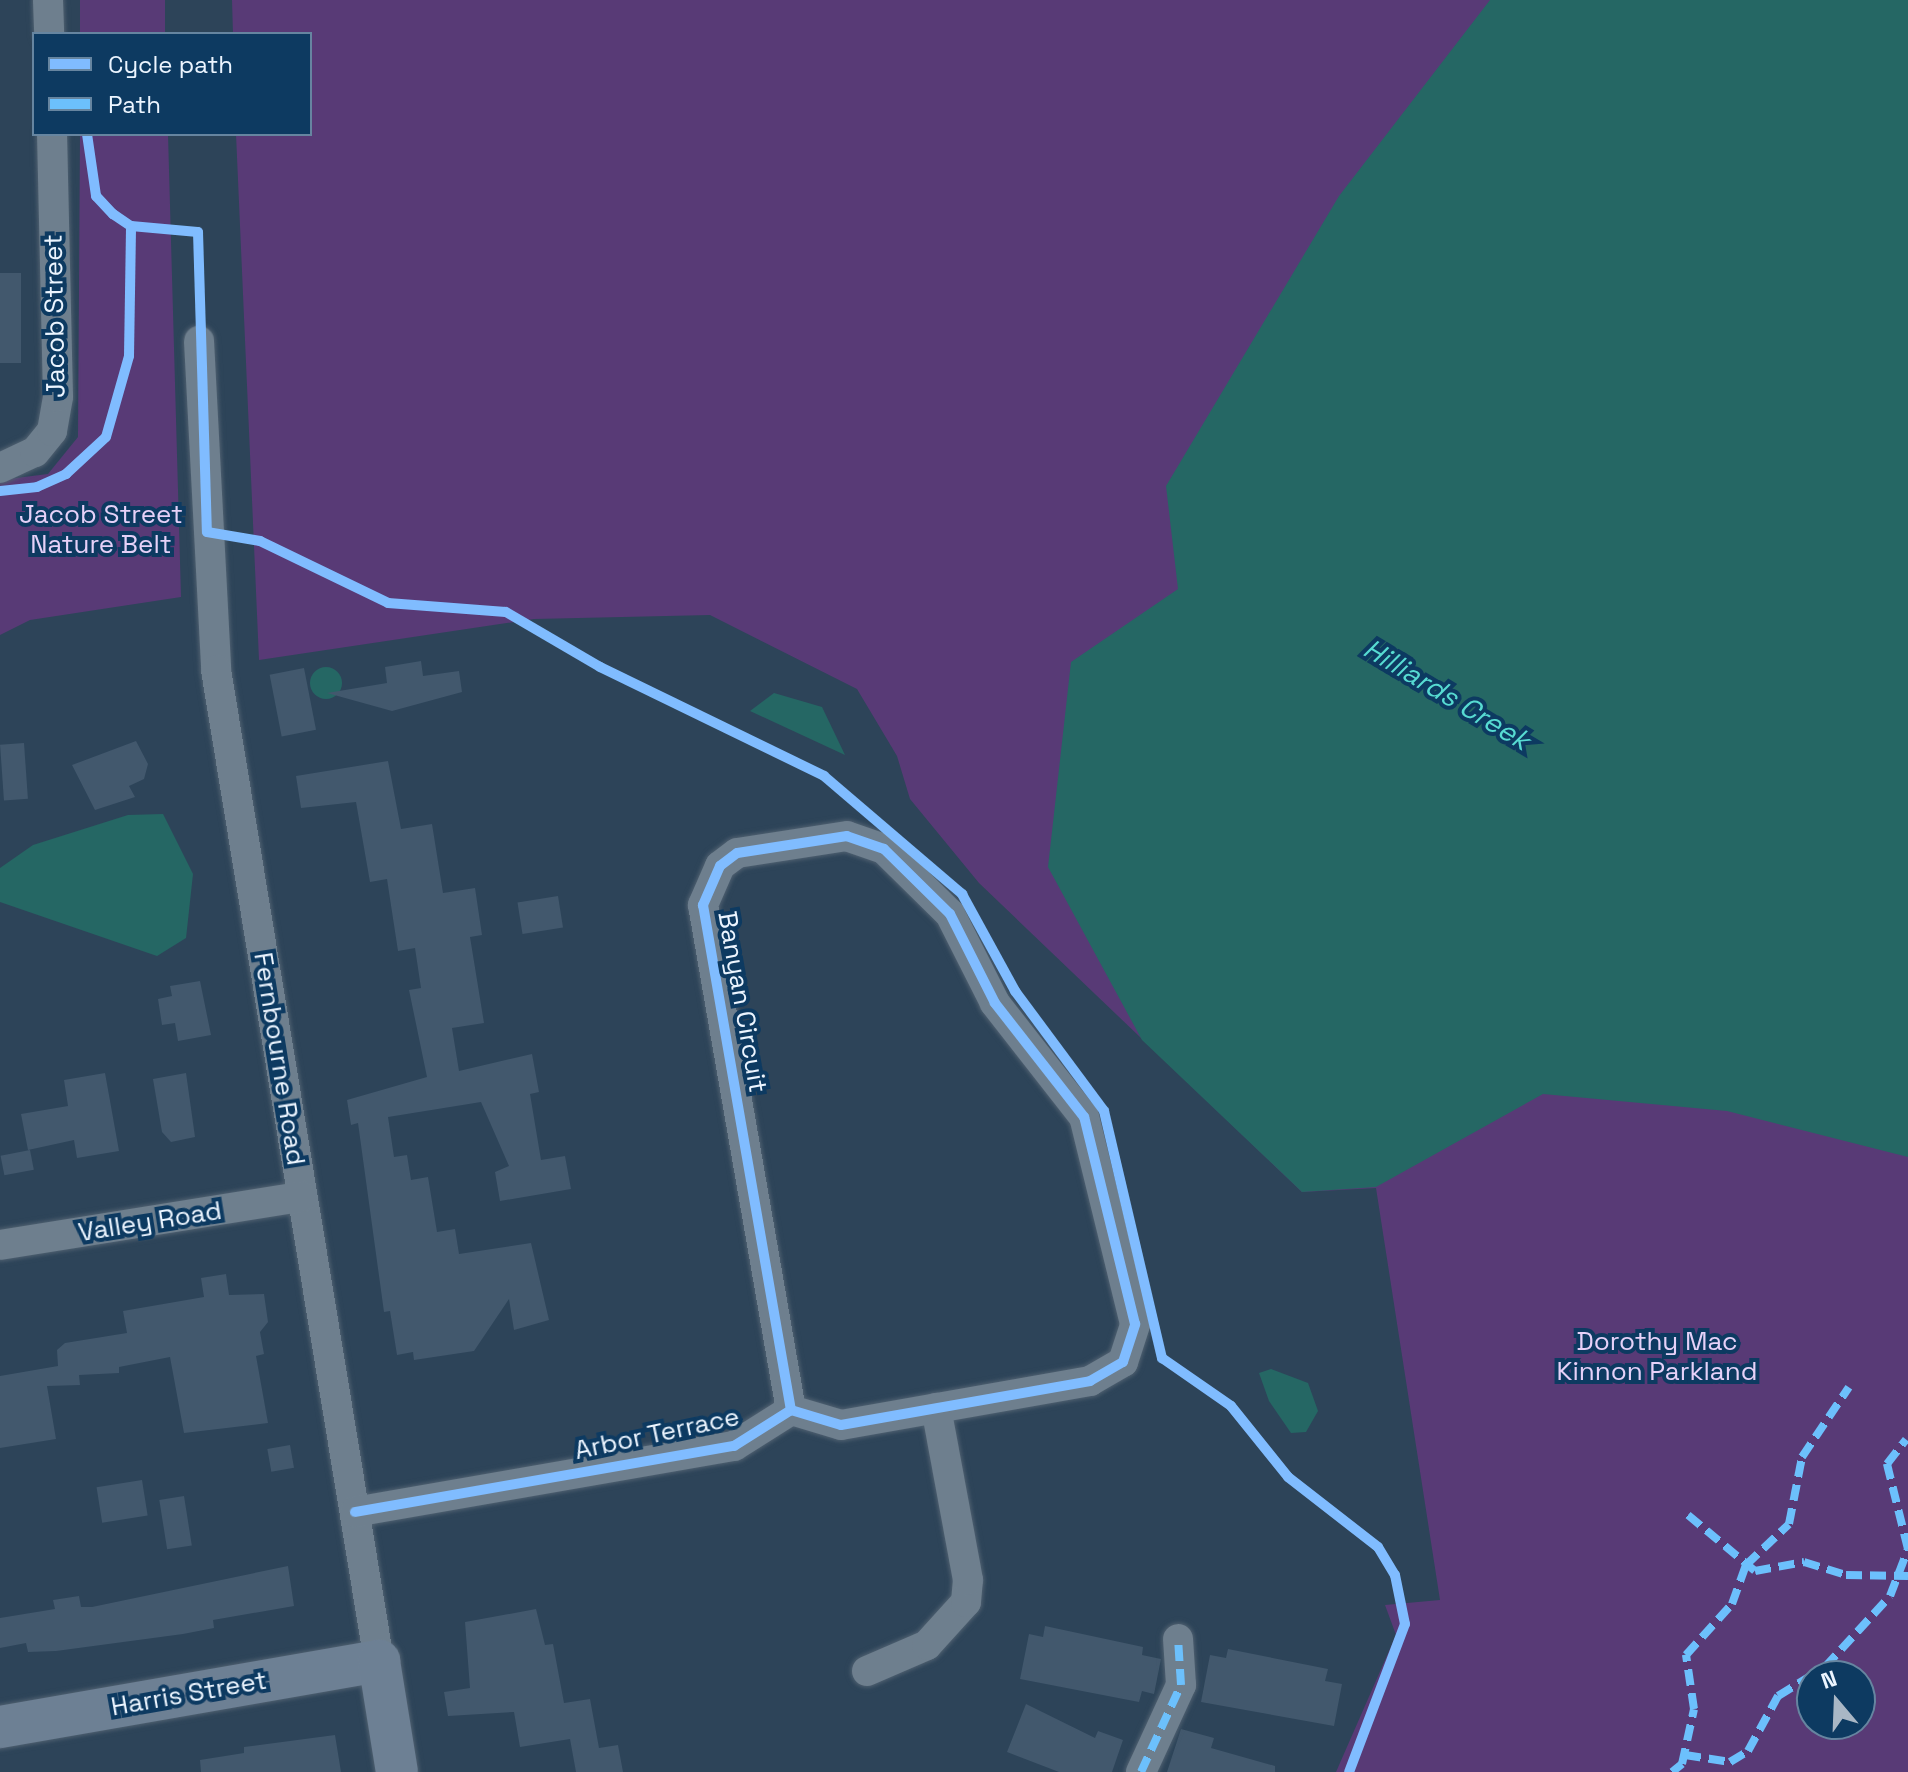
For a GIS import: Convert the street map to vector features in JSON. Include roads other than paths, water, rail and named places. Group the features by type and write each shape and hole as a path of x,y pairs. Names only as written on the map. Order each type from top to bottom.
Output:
{"street":[{"path":"48,0 49,32"},
{"name":"Jacob Street","path":"0,468 43,442 58,397 52,136"},
{"name":"Fernbourne Road","path":"199,341 216,670 397,1772"},
{"name":"Banyan Circuit","path":"791,1410 703,905 720,866 737,853 847,836 866,840 950,914 995,1003 1084,1117 1135,1324 1131,1346 1100,1379 936,1408"},
{"name":"Valley Road","path":"0,1245 301,1197"},
{"path":"791,1410 841,1425 936,1408 968,1580 966,1602 927,1645 867,1671"},
{"name":"Arbor Terrace","path":"355,1512 734,1446 791,1410"},
{"path":"1141,1772 1181,1685 1178,1639"},
{"name":"Harris Street","path":"0,1727 379,1661"}],"water":[{"name":"Hilliards Creek","path":"1490,0 1908,0 1908,1157 1727,1111 1543,1094 1376,1187 1302,1192 1142,1040 1048,867 1071,662 1178,589 1166,486 1339,196"},
{"path":"326,667 337,672 342,683 337,694 326,699 315,694 310,683 315,672"},
{"path":"774,693 822,707 845,755 750,711"},
{"path":"163,814 193,874 186,938 157,956 0,902 0,868 33,845 128,815"},
{"path":"1271,1369 1308,1383 1318,1411 1306,1432 1291,1433 1269,1401 1259,1373"}],"park label":[{"name":"Jacob Street Nature Belt","path":"101,530"},
{"name":"Dorothy Mac Kinnon Parkland","path":"1657,1357"}]}
